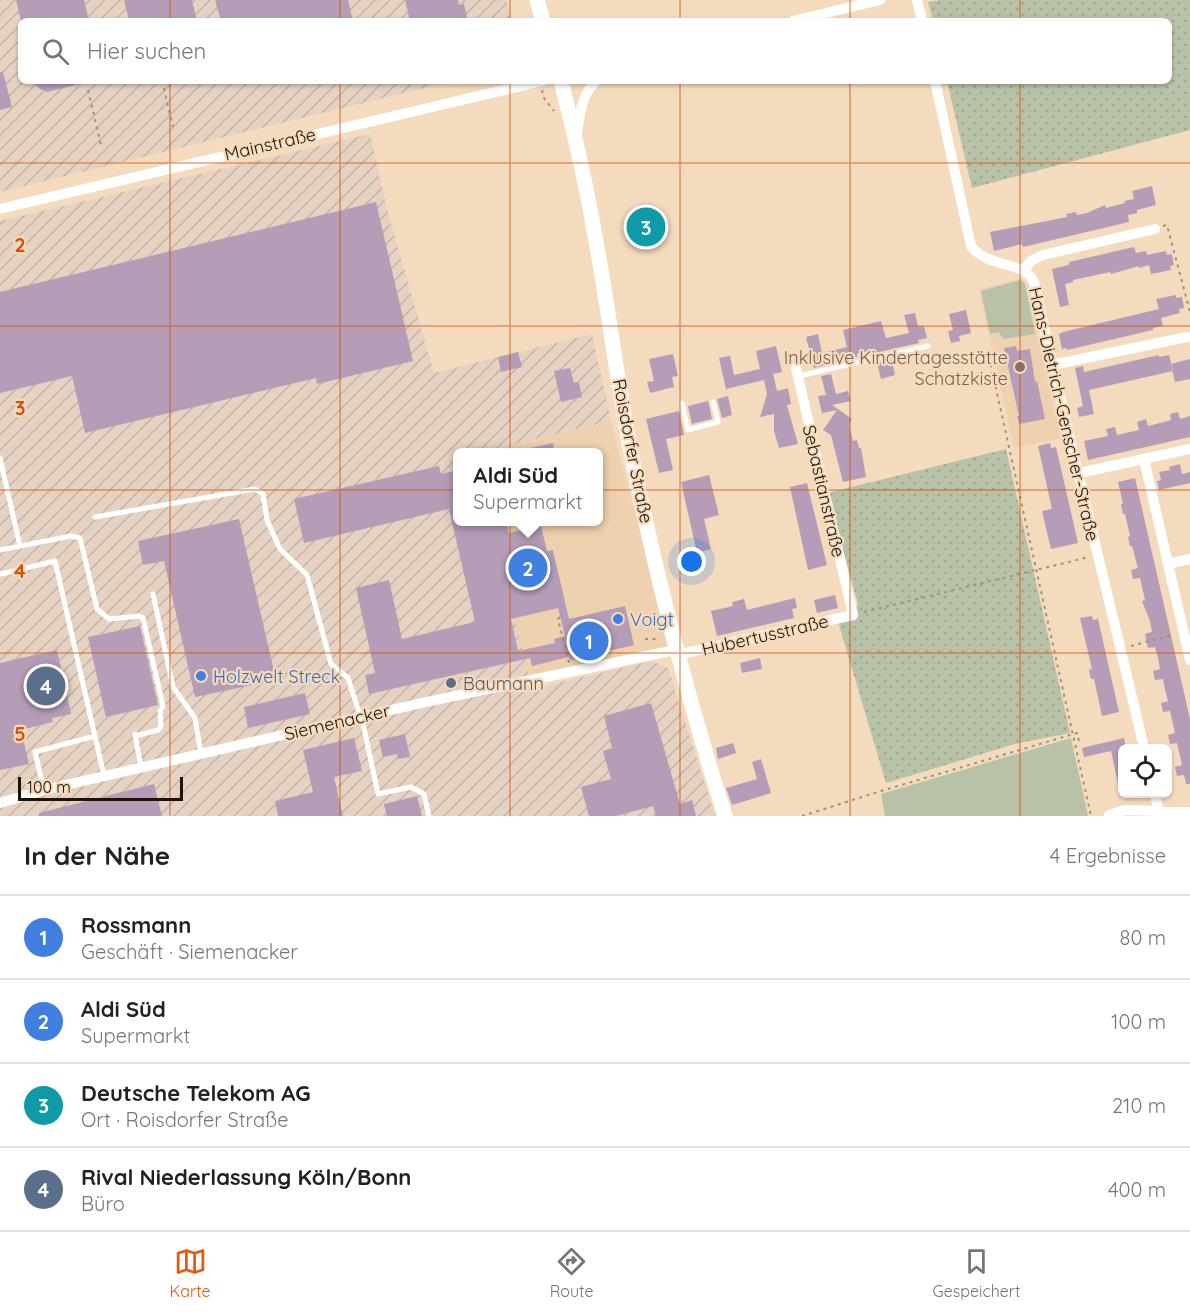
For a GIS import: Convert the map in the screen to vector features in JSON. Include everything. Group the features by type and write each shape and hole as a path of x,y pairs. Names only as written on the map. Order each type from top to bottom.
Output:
{"main road":[{"path":"537,0 542,18"},
{"name":"Roisdorfer Straße","path":"562,84 596,237 629,439 656,568 676,652 725,816"}],"street":[{"path":"805,18 880,0"},
{"path":"917,0 921,18"},
{"name":"Mainstraße","path":"0,208 528,84"},
{"path":"576,140 580,106 593,84"},
{"name":"Hans-Dietrich-Genscher-Straße","path":"936,84 971,246 975,252 990,261 1024,270 1031,275 1034,282 1096,555 1143,744"},
{"path":"1024,270 1031,261 1043,255 1155,229"},
{"path":"1052,365 1187,337"},
{"name":"Sebastianstraße","path":"797,372 853,615"},
{"path":"1079,473 1190,449"},
{"path":"1144,459 1168,564 1185,616 1184,632 1190,660"},
{"path":"1168,564 1190,559"},
{"name":"Hubertusstraße","path":"676,652 853,615"},
{"name":"Siemenacker","path":"0,803 44,790 359,717 571,671 676,652"},
{"path":"1156,798 1158,810"},
{"path":"1109,815 1125,810 1190,812"}],"lane":[{"path":"797,372 928,346"},
{"path":"682,403 688,430 718,422 713,402"},
{"path":"0,458 20,546"},
{"path":"95,516 255,489 263,494 267,520 280,549 307,574 331,664 348,678 364,728 378,794 411,787 424,794 429,816"},
{"path":"0,549 71,536 81,538 97,609 109,619 140,616 143,618 163,706 160,711 161,726 158,730 135,734 141,768"},
{"path":"2,574 55,561 104,776"},
{"path":"153,594 173,687 195,718 201,754"},
{"path":"44,790 35,752 95,736"}],"path":[{"path":"163,84 173,128"},
{"path":"88,90 101,145"},
{"path":"1155,229 1167,225 1190,312"},
{"path":"989,357 1091,816"},
{"path":"853,615 1096,555"},
{"path":"560,617 558,619 571,671"},
{"path":"1121,648 1184,632"},
{"path":"645,639 663,640"},
{"path":"802,816 1077,733 1079,741"}],"shaded area":[{"path":"0,0 506,0 511,18 18,18 18,84 441,84 0,192"},
{"path":"370,134 388,213 434,373 592,334 611,421 497,448 453,448 453,526 491,526 532,689 651,661 668,668 715,816 0,816 0,221"},
{"name":"Inklusive Kindertagesstätte Schatzkiste","path":"1021,279 1026,284 1061,438 1014,448 979,289"},
{"path":"611,421 667,648 528,676 490,526 603,526 603,448 497,448"}],"green space":[{"path":"941,0 1190,0 1190,130 972,188 948,84 1172,84 1172,18 932,18 928,2"},
{"path":"1021,280 1025,284 1035,334 1003,339 999,332 990,334 981,291"},
{"path":"1006,449 1070,733 1015,744 886,783 837,618 853,615 858,604 827,493"},
{"path":"1071,738 1088,816 885,816 881,794"}],"building":[{"path":"16,0 84,0 88,18 20,18"},
{"path":"124,0 192,0 196,18 128,18"},
{"path":"215,0 348,0 352,18 220,18"},
{"path":"405,0 458,0 459,5 464,4 467,18 409,18"},
{"path":"0,72 3,72 12,107 0,110"},
{"path":"35,84 79,84 47,92"},
{"path":"1152,186 1156,205 1128,215 1129,222 1023,247 1022,244 994,251 990,232 1067,217 1066,214 1076,212 1077,215 1087,213 1105,205 1106,208 1125,203 1124,201 1134,199 1132,191"},
{"path":"376,202 413,361 317,384 316,378 85,433 72,376 0,393 0,292"},
{"path":"656,213 662,234 636,241 630,220"},
{"path":"1134,247 1136,253 1146,251 1147,255 1166,251 1167,255 1172,254 1174,265 1170,266 1171,270 1151,274 1149,265 1073,280 1065,284 1069,305 1060,307 1052,269 1069,265 1069,262"},
{"path":"1176,295 1176,298 1182,297 1184,308 1179,309 1180,313 1161,318 1163,326 1067,350 1067,348 1062,349 1059,334 1063,332 1159,309 1156,299"},
{"path":"966,310 971,333 959,336 960,341 951,343 948,331 953,330 949,314"},
{"path":"915,313 918,327 924,326 927,338 918,340 919,343 875,353 874,350 857,354 857,357 814,368 806,337 818,334 822,353 847,347 843,330 881,321 886,338 909,333 904,315"},
{"path":"776,346 782,372 773,374 777,391 788,388 791,404 787,405 798,444 779,448 774,431 774,414 760,417 767,394 764,380 726,389 719,358 730,356 734,375 760,369 756,351"},
{"path":"1016,346 1017,351 1030,349 1035,382 1037,381 1045,419 1019,424 1004,348"},
{"path":"518,352 522,367 501,372 498,357"},
{"path":"673,354 678,376 672,377 674,387 650,393 647,382 654,381 649,359"},
{"path":"1159,355 1159,357 1169,355 1173,371 1089,390 1094,414 1079,417 1077,408 1083,406 1075,368 1083,366 1084,372"},
{"path":"899,358 900,360 892,362 895,375 881,379 877,363"},
{"path":"1190,359 1190,379 1175,382 1171,364"},
{"path":"570,368 574,383 579,382 582,397 561,402 554,371"},
{"path":"831,374 836,394 848,391 851,401 832,405 852,419 849,425 853,441 857,440 861,448 866,477 843,482 831,435 823,430 837,410 822,413 818,396 826,395 821,376"},
{"path":"728,396 732,415 722,418 717,399"},
{"path":"708,401 712,419 692,424 688,406"},
{"path":"679,411 684,435 666,439 673,470 659,473 646,419"},
{"path":"1178,412 1180,419 1190,416 1190,437 1088,460 1084,441 1108,436 1106,429 1115,427 1117,435 1139,430 1137,422 1146,419 1148,426 1171,420 1170,414"},
{"path":"553,443 554,448 530,448"},
{"path":"1050,443 1051,448 1056,447 1078,543 1051,549 1042,511 1052,509 1038,446"},
{"path":"1180,464 1182,474 1190,472 1190,483 1159,490 1157,481 1161,480 1159,472 1170,470 1169,467"},
{"path":"439,466 441,474 453,471 453,526 507,526 509,533 541,526 547,551 553,550 569,619 625,606 634,645 532,666 530,658 369,694 365,675 375,673 356,588 389,580 402,639 475,622 449,509 304,543 294,499","holes":["558,608 565,636 554,639 555,643 518,651 511,619"]},
{"path":"709,475 719,515 704,519 711,549 697,553 681,482"},
{"path":"1135,478 1190,719 1190,784 1186,784 1184,775 1177,776 1175,767 1182,765 1177,743 1170,744 1168,735 1175,733 1170,711 1163,712 1161,703 1168,701 1163,679 1155,680 1153,671 1160,669 1158,658 1155,647 1148,648 1145,634 1152,632 1142,601 1145,600 1140,578 1133,579 1131,570 1138,568 1132,546 1130,546 1128,537 1130,536 1125,514 1123,514 1118,482"},
{"path":"807,483 827,565 808,570 790,487"},
{"path":"239,519 276,680 195,697 164,561 143,565 138,541"},
{"path":"835,595 838,608 817,613 814,600"},
{"path":"795,598 797,608 792,609 794,618 717,636 711,611 733,606 732,602 744,599 747,610"},
{"path":"1092,616 1093,620 1098,619 1119,712 1102,716 1094,679 1091,679 1090,675 1089,670 1092,669 1080,618"},
{"path":"140,626 158,705 106,717 88,637"},
{"path":"57,650 71,714 52,718 53,722 21,730 29,764 0,770 0,663"},
{"path":"760,658 762,669 742,673 740,663"},
{"path":"305,693 310,714 248,728 244,707"},
{"path":"651,703 680,804 692,800 696,816 656,816 653,806 616,816 589,816 581,787 611,779 603,751 612,748 604,716"},
{"path":"405,734 410,757 398,759 397,754 383,757 379,740"},
{"path":"354,738 362,771 334,777 343,816 278,816 275,801 313,792 303,750"},
{"path":"1124,738 1125,744 1118,744 1118,783 1111,751 1084,757 1082,748"},
{"path":"733,743 736,753 718,759 716,748"},
{"path":"761,759 771,793 732,805 726,788 757,779 752,762"},
{"path":"154,784 162,816 39,816 39,813"},
{"path":"417,796 422,816 387,816 384,804"}],"place":[{"name":"Deutsche Telekom AG","path":"646,227"},
{"name":"Inklusive Kindertagesstätte Schatzkiste","path":"1020,367"},
{"name":"Aldi Süd","path":"528,568"},
{"name":"Voigt","path":"618,619"},
{"name":"Rossmann","path":"589,641"},
{"name":"Holzwelt Streck","path":"201,676"},
{"name":"Baumann","path":"451,683"},
{"name":"Rival Niederlassung Köln/Bonn","path":"46,686"}]}
